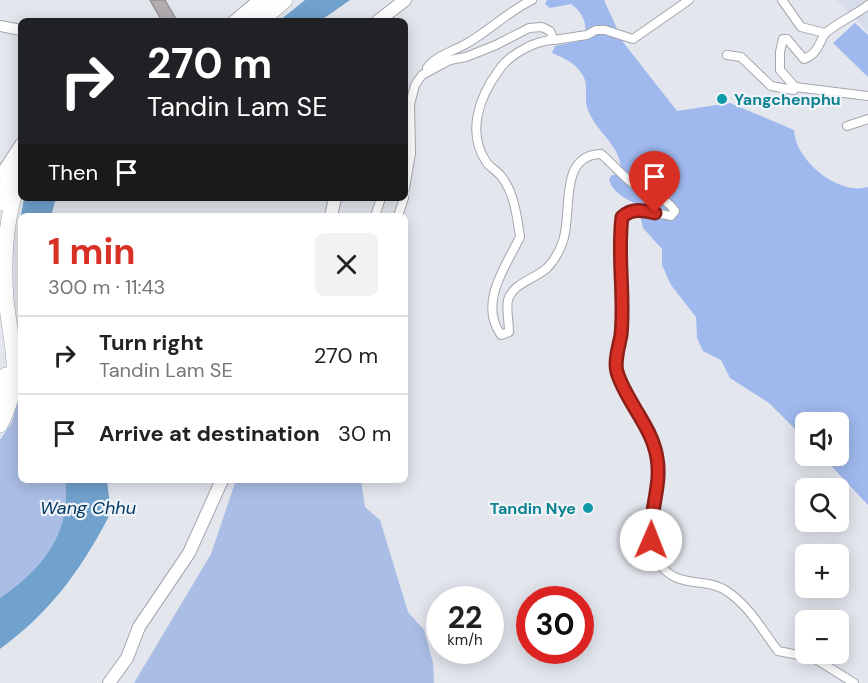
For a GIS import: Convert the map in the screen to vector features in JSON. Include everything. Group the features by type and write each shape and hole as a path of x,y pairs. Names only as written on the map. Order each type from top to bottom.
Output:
{"highway":[{"path":"249,18 270,0"},
{"path":"264,18 285,0"},
{"path":"0,212 6,184 18,160"},
{"path":"2,413 15,389 16,365 7,301 4,252 10,210 18,185"},
{"path":"0,321 6,379 2,413"}],"main road":[{"path":"237,18 258,0"},
{"path":"382,18 405,0"},
{"path":"0,26 18,29"},
{"path":"0,175 18,148"},
{"path":"109,683 127,658 139,627 189,553 221,483"}],"street":[{"path":"408,170 411,153 410,104 414,85 436,59 464,45 507,13 532,0"},
{"path":"689,0 633,39 605,30 596,30 587,35 554,39 521,51 504,63 489,84 475,129 487,164 501,176 512,198 520,237 503,265 494,295 492,314 496,328 501,335 509,332 508,300 517,286 548,268 556,256 563,240 572,176 578,161 589,154 602,154 621,175 639,188 669,201 675,211 670,216 640,210 628,211 622,217 620,232 622,310 616,368 622,386 642,420 657,457 659,478 650,519 651,540 656,558 669,574 687,583 726,590 749,613 778,651 814,658 854,683"},
{"path":"782,0 801,27 825,33"},
{"path":"859,0 868,4"},
{"path":"795,87 780,70 783,39 787,39 804,59 820,47 825,33 868,4"},
{"path":"422,75 450,60 496,45 529,28 542,27 550,31 554,39"},
{"path":"728,55 741,57 771,86 868,96"},
{"path":"847,126 868,119"}],"shaded area":[{"path":"547,0 604,0 623,42 677,111 730,103 794,130 796,141 810,164 832,181 856,188 868,187 868,505 849,485 849,478 843,478 831,466 849,466 849,412 795,412 795,429 769,403 730,378 721,360 703,351 697,338 696,317 671,285 662,265 662,249 643,228 638,205 620,195 611,184 609,179 612,175 621,174 621,164 614,148 588,110 584,79 573,64 552,53 555,46 584,40 584,20 571,4 550,8 545,4"},
{"path":"837,0 868,0 868,32"},
{"path":"855,23 868,35 868,77 833,43"},
{"path":"18,399 18,483 65,483 66,499 64,517 51,548 29,574 0,598 0,440 12,422"},
{"path":"235,483 361,483 365,507 380,520 408,612 424,630 426,664 433,664 434,683 134,683 211,554"}],"water":[{"path":"305,0 350,0 324,18 283,18"},
{"path":"24,201 55,201 52,213 22,213"},
{"name":"Wang Chhu","path":"65,483 107,483 110,506 108,518 86,556 62,590 34,621 0,649 0,598 29,575 51,548 64,517"}],"building":[{"path":"150,0 165,0 175,18 160,18"}],"place":[{"name":"Yangchenphu","path":"722,99"},
{"name":"Tandin Nye","path":"588,508"}],"route":[{"path":"651,540 650,519 659,478 657,457 642,420 622,386 616,368 622,310 620,232 622,217 628,211 640,210 655,213"}]}
